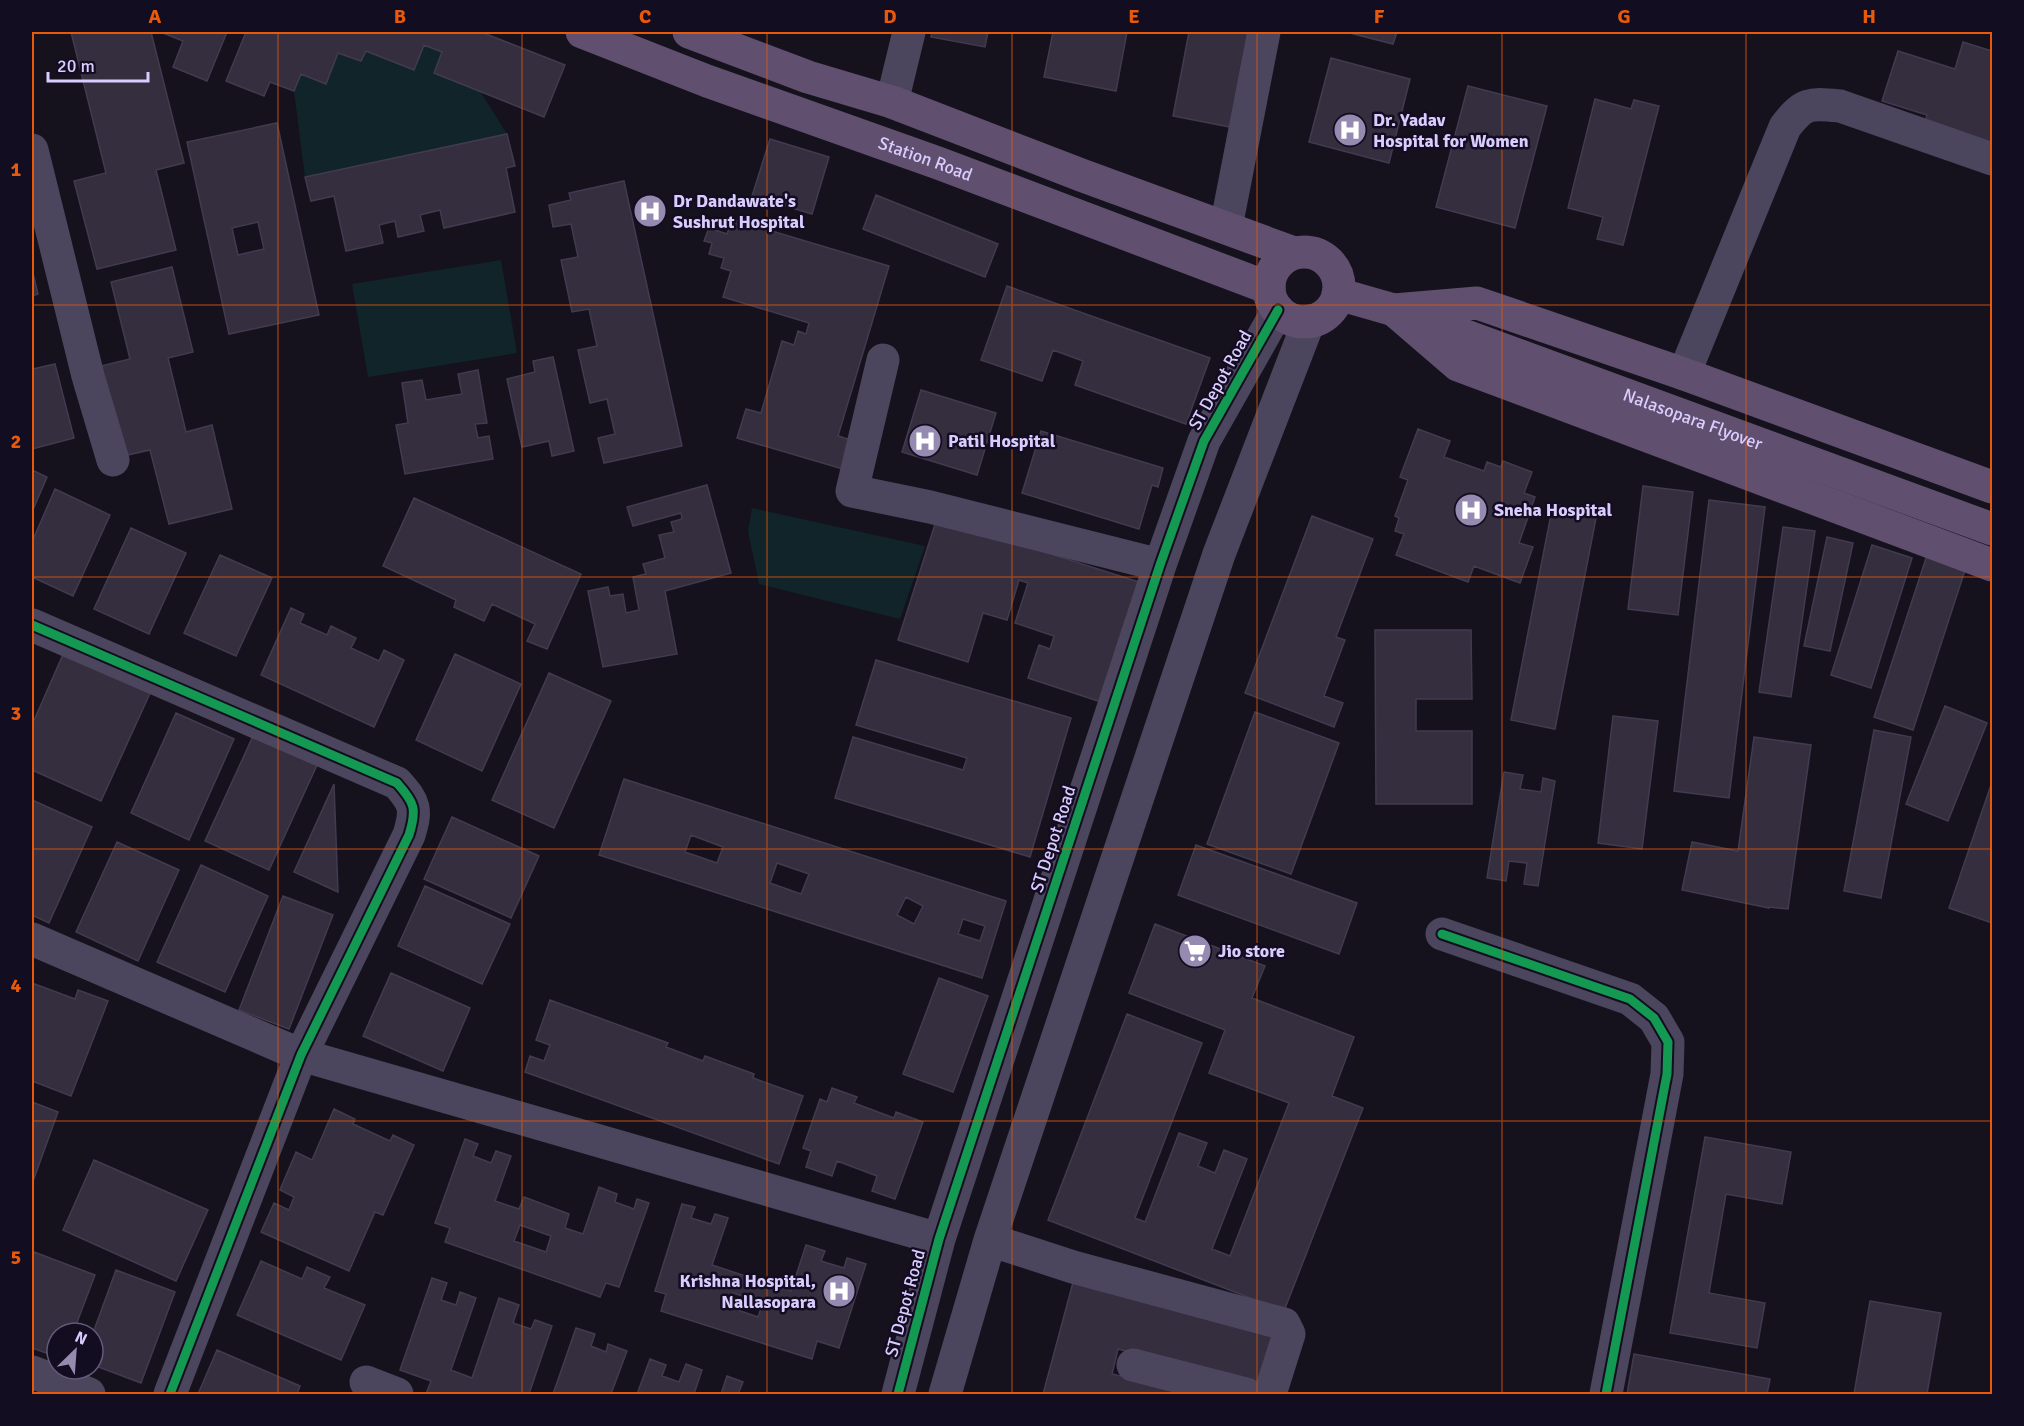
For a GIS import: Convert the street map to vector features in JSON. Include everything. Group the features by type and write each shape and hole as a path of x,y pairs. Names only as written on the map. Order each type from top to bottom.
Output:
{"main road":[{"name":"Station Road","path":"582,32 662,46 707,81 949,167 1273,299"},
{"path":"688,32 808,77 892,102 1081,176 1294,253"},
{"path":"1294,253 1316,254 1326,259 1334,268 1338,278 1338,294 1330,310 1320,317 1310,321 1287,317 1273,299 1270,277 1275,266 1284,258 1294,253"},
{"name":"Nalasopara Flyover","path":"1338,294 1394,310 1992,529"},
{"path":"1394,310 1477,303 1684,374 1992,487"},
{"path":"1394,310 1458,365 1992,565"}],"street":[{"path":"892,102 909,32"},
{"path":"1226,227 1264,32"},
{"path":"1684,374 1785,127 1798,110 1816,103 1840,106 1992,159"},
{"path":"32,150 88,376 113,460"},
{"name":"ST Depot Road","path":"898,1395 939,1239 1160,565 1204,441 1273,299"},
{"path":"945,1395 990,1240 1220,554 1310,321"},
{"path":"884,360 852,491 930,507 1160,565"},
{"path":"32,625 396,783 410,797 414,817 409,835 301,1055 170,1395"},
{"path":"1442,934 1630,999 1654,1018 1668,1042 1667,1074 1606,1395"},
{"path":"32,939 301,1055 939,1239"},
{"path":"990,1240 1073,1267 1284,1324 1289,1334 1270,1395"},
{"path":"1133,1365 1246,1395"},
{"path":"32,1372 89,1395"},
{"path":"366,1382 397,1395"}],"green space":[{"path":"424,45 442,52 434,73 480,91 507,134 305,177 294,91 301,74 326,84 338,53 361,61 366,51"},
{"path":"501,260 517,353 368,377 352,284"},
{"path":"752,508 925,546 900,619 759,584 748,531"}],"building":[{"path":"71,32 151,32 184,163 156,170 176,250 97,269 74,181 106,173"},
{"path":"163,32 227,32 207,81 173,67 183,41"},
{"path":"246,32 481,32 565,65 544,117 434,73 442,52 424,45 414,70 366,51 361,61 338,53 326,84 301,74 294,91 270,82 264,96 226,81"},
{"path":"932,32 988,32 985,47 931,37"},
{"path":"1053,32 1127,32 1116,91 1044,77"},
{"path":"1189,32 1248,32 1230,127 1173,116"},
{"path":"1346,32 1397,32 1393,44"},
{"path":"1963,42 1992,51 1992,157 1923,128 1927,115 1882,101 1898,51 1955,69"},
{"path":"1331,58 1410,79 1389,163 1309,142"},
{"path":"1468,86 1547,106 1515,228 1436,207"},
{"path":"1595,99 1631,109 1634,100 1659,106 1623,245 1597,239 1603,217 1568,208"},
{"path":"277,123 319,315 229,334 187,142","holes":["258,222 264,249 238,255 232,228"]},
{"path":"507,134 515,166 506,168 515,212 444,228 440,210 420,215 424,231 398,237 395,221 379,225 383,243 346,251 334,196 311,201 305,177"},
{"path":"770,139 829,157 812,214 752,196"},
{"path":"624,181 682,446 604,463 598,438 615,434 607,399 590,403 578,350 597,346 589,309 572,312 561,260 578,257 571,224 553,227 549,205 571,200 569,193"},
{"path":"876,195 998,244 985,277 863,229"},
{"path":"732,219 889,266 838,436 851,440 843,469 737,438 746,409 761,413 782,341 794,345 798,331 806,334 809,323 723,297 731,271 721,268 724,258 709,254 712,243 704,241 709,228 727,234"},
{"path":"172,267 193,352 168,358 186,432 212,425 232,509 169,524 150,450 123,456 101,366 130,359 111,282"},
{"path":"32,269 38,294 32,296"},
{"path":"1007,286 1210,358 1186,424 1075,385 1083,361 1053,350 1042,381 981,360"},
{"path":"553,357 574,451 552,456 549,441 522,447 507,379 535,372 533,361"},
{"path":"32,361 33,369 55,364 74,438 32,449"},
{"path":"478,370 487,423 475,424 478,438 489,436 493,459 405,474 396,425 408,423 402,383 422,380 426,400 462,394 458,374"},
{"path":"921,390 996,413 977,475 902,452"},
{"path":"1418,429 1450,441 1444,457 1484,471 1487,462 1501,467 1503,461 1532,472 1524,493 1535,497 1519,543 1533,547 1520,583 1474,566 1468,582 1396,555 1404,534 1395,531 1399,518 1395,516 1408,480 1400,477"},
{"path":"1041,431 1163,468 1158,487 1152,485 1139,529 1022,493"},
{"path":"32,470 47,477 32,512"},
{"path":"707,485 731,573 665,591 677,654 603,667 588,591 608,587 610,596 623,594 626,613 639,610 633,577 646,574 643,564 665,558 659,535 674,532 671,522 682,519 681,513 633,526 627,507"},
{"path":"1643,486 1693,492 1678,615 1628,609"},
{"path":"55,489 110,515 73,596 32,577 32,542"},
{"path":"414,498 581,574 547,649 527,641 535,624 492,604 484,621 454,607 456,600 383,566"},
{"path":"1709,500 1765,507 1729,798 1674,791"},
{"path":"1553,504 1597,513 1555,729 1511,720"},
{"path":"1312,516 1373,539 1336,637 1345,640 1324,696 1343,703 1334,727 1245,693"},
{"path":"937,518 1139,582 1101,702 1028,678 1039,645 1050,649 1054,636 1015,623 1028,583 1019,580 1007,620 983,613 968,662 898,640"},
{"path":"1783,527 1815,531 1791,697 1759,692"},
{"path":"131,528 186,553 149,634 94,609"},
{"path":"1827,537 1853,543 1830,651 1804,646"},
{"path":"1872,545 1912,558 1871,688 1831,675"},
{"path":"1929,549 1968,561 1913,730 1874,717"},
{"path":"220,555 272,578 236,656 184,633"},
{"path":"291,608 304,614 300,623 327,635 331,626 356,638 351,648 379,661 384,650 404,660 374,727 261,675"},
{"path":"1375,630 1471,630 1472,699 1416,699 1416,731 1472,731 1472,804 1376,804"},
{"path":"65,650 152,689 101,801 32,770 32,725"},
{"path":"455,654 521,684 482,771 416,740"},
{"path":"876,660 1071,718 1030,857 835,798 853,737 963,770 967,758 856,725"},
{"path":"549,673 611,701 554,828 492,800"},
{"path":"1945,706 1987,723 1948,821 1906,804"},
{"path":"1255,712 1339,743 1291,874 1207,844"},
{"path":"176,713 234,739 189,840 131,813"},
{"path":"1613,716 1658,721 1642,849 1598,843"},
{"path":"1874,730 1911,737 1881,898 1844,891"},
{"path":"253,736 317,765 269,870 205,841"},
{"path":"1754,737 1811,745 1788,909 1769,908 1682,890 1692,842 1738,851"},
{"path":"1504,772 1523,775 1520,789 1541,792 1543,778 1555,781 1538,886 1524,884 1527,863 1509,861 1506,881 1487,878"},
{"path":"624,779 1006,901 982,978 599,855","holes":["691,835 723,847 717,863 685,852","777,863 809,874 801,894 770,883","906,897 923,906 914,924 897,915","963,919 985,926 980,941 958,934"]},
{"path":"1992,782 1992,923 1949,908"},
{"path":"334,784 338,892 294,872"},
{"path":"32,800 92,827 49,923 32,915"},
{"path":"452,817 539,856 511,918 424,879"},
{"path":"117,842 179,870 138,961 76,932"},
{"path":"1196,845 1357,903 1339,954 1178,895"},
{"path":"201,865 268,896 225,992 157,962"},
{"path":"425,886 510,924 482,984 398,946"},
{"path":"283,896 333,915 289,1029 239,1010"},
{"path":"1155,924 1265,966 1252,998 1354,1037 1332,1096 1363,1108 1284,1311 1048,1220 1127,1014 1202,1043 1135,1218 1145,1222 1179,1133 1207,1143 1198,1166 1215,1173 1224,1150 1247,1159 1212,1249 1230,1256 1289,1103 1209,1073 1225,1030 1129,993"},
{"path":"391,973 470,1008 443,1071 363,1036"},
{"path":"939,978 988,996 953,1092 903,1074"},
{"path":"32,983 75,999 78,990 108,1001 71,1096 32,1081"},
{"path":"550,1000 668,1043 666,1047 703,1061 705,1056 754,1074 753,1078 803,1096 779,1164 525,1072 530,1056 544,1061 550,1045 536,1040"},
{"path":"832,1088 857,1097 854,1103 894,1118 896,1112 923,1122 895,1199 872,1191 877,1176 837,1161 832,1176 806,1167 811,1151 803,1148 820,1099 827,1102"},
{"path":"32,1102 58,1112 32,1184"},
{"path":"334,1109 355,1119 353,1124 390,1141 393,1135 414,1145 383,1215 375,1212 349,1271 261,1232 274,1203 289,1210 294,1197 280,1190 296,1152 312,1160"},
{"path":"1705,1137 1791,1152 1782,1204 1726,1194 1709,1293 1765,1303 1757,1348 1670,1333"},
{"path":"465,1139 478,1144 473,1156 491,1163 496,1151 511,1156 495,1201 519,1209 524,1197 569,1214 565,1228 583,1234 599,1187 617,1194 615,1202 634,1209 637,1199 649,1203 619,1287 606,1283 600,1297 445,1242 450,1228 435,1223","holes":["520,1225 551,1236 546,1252 514,1241"]},
{"path":"94,1160 208,1210 176,1281 63,1230"},
{"path":"682,1204 695,1207 691,1218 711,1224 715,1214 728,1218 712,1265 791,1291 806,1245 825,1251 821,1261 844,1268 847,1258 866,1264 839,1348 817,1341 812,1359 661,1311 666,1294 655,1291","holes":["733,1293 763,1303 758,1317 729,1307"]},
{"path":"34,1252 95,1275 78,1321 45,1321 45,1353 32,1348 32,1260"},
{"path":"261,1261 302,1279 307,1267 330,1277 324,1288 365,1305 341,1360 237,1315"},
{"path":"116,1270 175,1292 141,1383 105,1370 105,1321 97,1321"},
{"path":"1075,1275 1280,1332 1269,1388 1118,1349 1112,1374 1195,1394 1043,1394"},
{"path":"432,1278 447,1283 441,1300 456,1305 460,1292 476,1298 451,1370 472,1378 499,1298 519,1305 513,1323 531,1329 535,1320 552,1326 529,1394 426,1394 431,1381 400,1370"},
{"path":"1870,1301 1941,1313 1927,1394 1854,1394"},
{"path":"576,1328 595,1334 591,1346 606,1352 608,1344 627,1351 611,1394 553,1394"},
{"path":"217,1350 300,1386 297,1394 198,1394"},
{"path":"1634,1354 1770,1379 1767,1394 1627,1394"},
{"path":"650,1359 666,1365 662,1376 679,1382 686,1364 702,1370 694,1394 637,1394"},
{"path":"727,1376 743,1382 738,1394 721,1394"}],"cycle path":[{"path":"898,1394 939,1239 1160,565 1204,441 1278,310"},
{"path":"32,625 397,783 408,796 413,807 409,835 301,1055 170,1394"},
{"path":"1442,934 1630,999 1654,1018 1668,1042 1667,1074 1606,1394"}],"place":[{"name":"Dr. Yadav Hospital for Women","path":"1350,130"},
{"name":"Dr Dandawate's Sushrut Hospital","path":"650,211"},
{"name":"Patil Hospital","path":"925,441"},
{"name":"Sneha Hospital","path":"1471,510"},
{"name":"Jio store","path":"1195,951"},
{"name":"Krishna Hospital, Nallasopara","path":"839,1291"}]}
